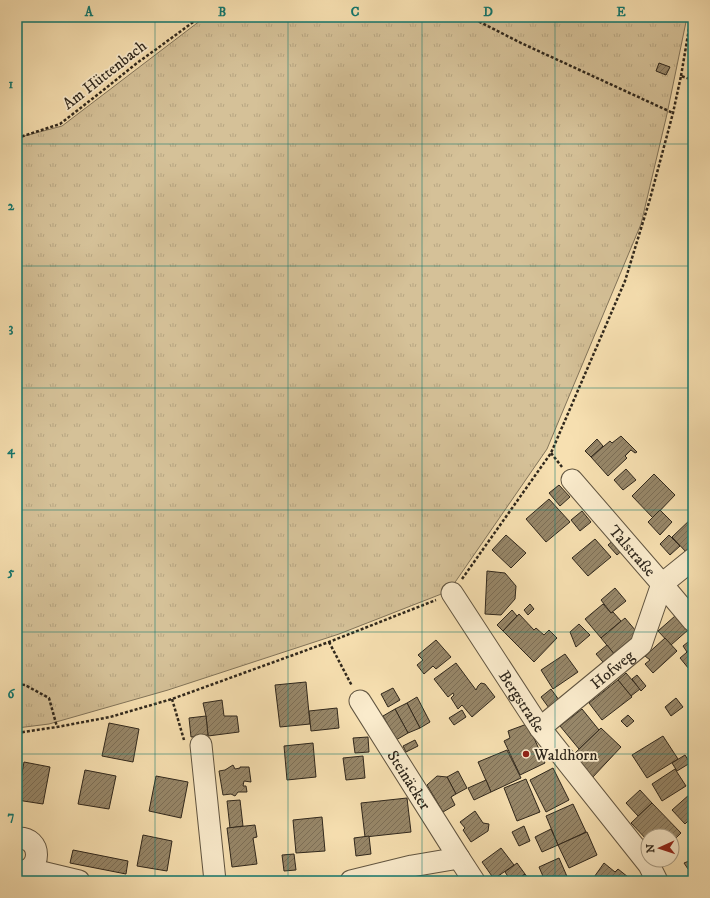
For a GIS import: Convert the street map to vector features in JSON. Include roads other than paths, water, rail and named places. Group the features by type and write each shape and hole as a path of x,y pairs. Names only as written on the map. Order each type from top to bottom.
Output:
{"street":[{"name":"Talstraße","path":"572,480 693,621"},
{"path":"662,584 693,559"},
{"name":"Hofweg","path":"540,728 641,645 662,584"},
{"name":"Bergstraße","path":"452,593 540,728 649,865 658,881"},
{"name":"Steinäcker","path":"360,701 474,881"},
{"path":"201,745 215,881"},
{"path":"17,838 26,839 36,848 37,855 35,861 23,870"},
{"path":"356,880 412,866 459,858"},
{"path":"23,870 79,881"}],"place":[{"name":"Waldhorn","path":"526,754"}]}
